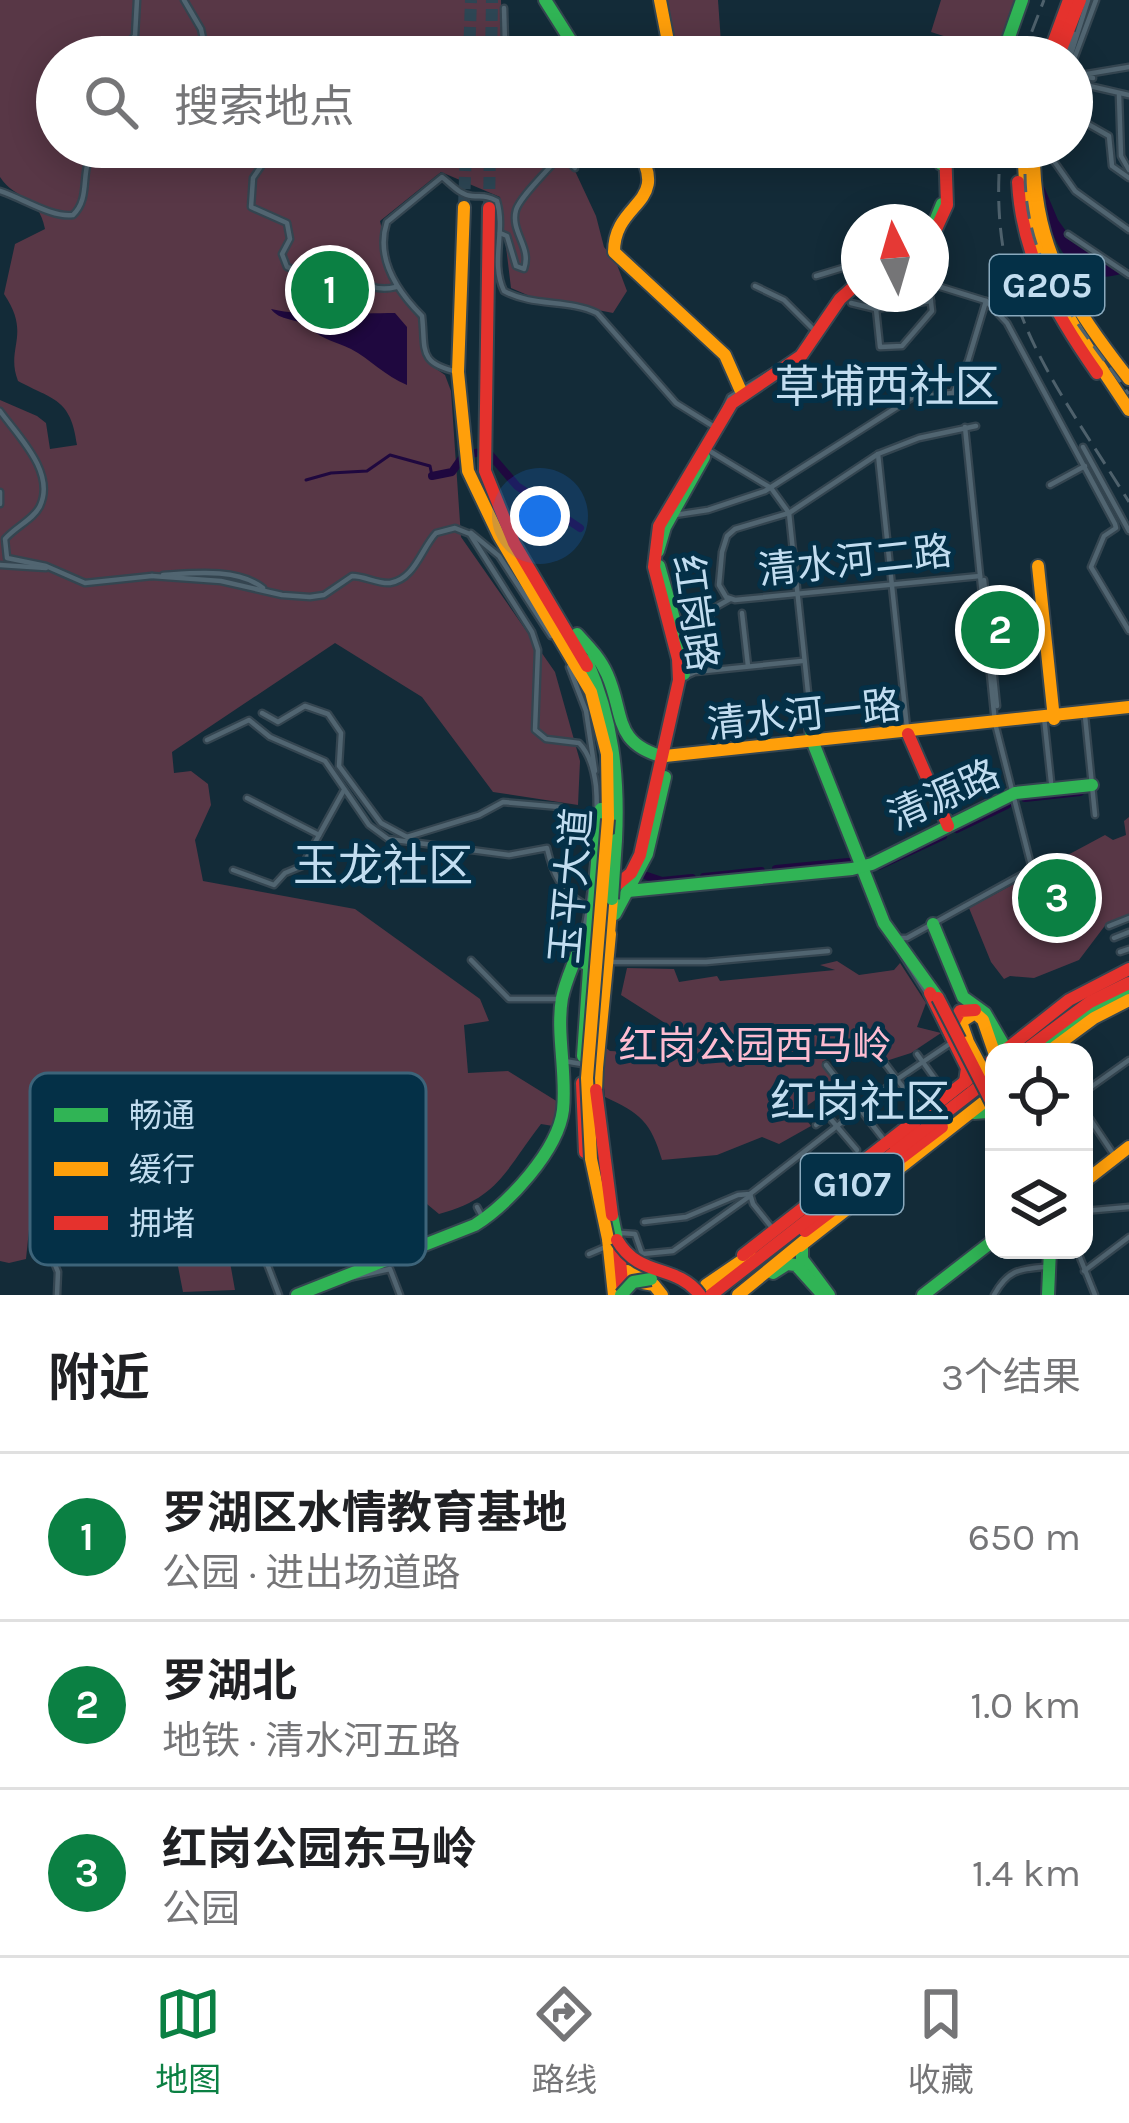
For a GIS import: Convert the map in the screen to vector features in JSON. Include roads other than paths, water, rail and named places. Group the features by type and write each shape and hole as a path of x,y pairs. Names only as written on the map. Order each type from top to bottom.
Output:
{"main road":[{"path":"545,0 568,36"},
{"path":"662,0 669,36"},
{"path":"1012,36 1024,0"},
{"path":"1056,36 1069,0"},
{"path":"1075,36 1088,0"},
{"path":"650,168 652,185 617,227 611,244 616,256 725,355 740,389"},
{"path":"941,168 946,204"},
{"path":"941,168 941,204"},
{"name":"G205","path":"1024,195 1026,168"},
{"name":"G205","path":"1026,168 1024,195 1051,266 1095,347 1108,382 1129,407"},
{"path":"1024,195 1021,232 1040,286 1108,382"},
{"path":"458,372 464,207"},
{"path":"489,208 491,274"},
{"name":"玉平大道","path":"491,274 485,471 504,523 586,665 600,699 612,759 592,1080 597,1149 614,1233"},
{"name":"红岗路","path":"618,1294 598,1171 583,963 596,910 638,861 688,672 658,561 660,541 716,428 740,394 801,356 841,297"},
{"name":"红岗路","path":"618,1294 614,1233 598,1171 590,1065 615,914 649,848 679,669 653,554 658,526 739,401 800,362 841,304"},
{"name":"G205","path":"1095,347 1129,379"},
{"path":"1129,379 1111,367 1129,407"},
{"name":"玉平大道","path":"458,372 468,471 489,517 586,681 607,754 610,819 587,1102 591,1159 618,1294"},
{"path":"1038,566 1049,718"},
{"path":"545,592 605,670 629,741 642,751 667,756"},
{"path":"563,618 610,715 618,768 610,934"},
{"path":"426,1240 518,1190 554,1138 565,1104 562,998 583,963 601,806 601,761 587,698 561,641"},
{"path":"809,702 816,742 895,940 929,991 967,1068 875,1167"},
{"name":"清水河一路","path":"908,732 1128,709"},
{"name":"清水河一路","path":"1049,718 1128,709"},
{"name":"清水河一路","path":"667,756 996,724"},
{"path":"908,732 947,825"},
{"path":"915,750 917,737 927,732"},
{"name":"清源路","path":"632,885 645,888 863,865 1015,795 1092,785"},
{"path":"933,924 963,997 985,1012 997,1043"},
{"path":"895,940 940,997 985,1084"},
{"path":"906,956 940,997"},
{"path":"1016,1043 1069,1000 1129,969"},
{"name":"G107","path":"1021,1043 1129,982"},
{"path":"1048,1043 1092,1010 1129,996"},
{"path":"1060,1043 1129,996"},
{"path":"1070,1035 1092,1010"},
{"path":"985,1086 960,1045 961,1020 978,1014 994,1043"},
{"path":"963,1075 985,1063"},
{"path":"590,1065 614,1233 624,1268 652,1284 707,1289 774,1230 914,1124"},
{"name":"G107","path":"707,1289 875,1167 985,1069"},
{"path":"742,1295 802,1239 985,1106"},
{"name":"G107","path":"724,1295 909,1153 985,1107"},
{"path":"1093,1172 1129,1145"},
{"path":"1093,1173 1129,1145"},
{"path":"866,1196 909,1153"},
{"path":"744,1259 839,1194"},
{"path":"618,1294 632,1282 707,1289 788,1220"},
{"path":"614,1233 632,1263 707,1289"},
{"path":"802,1239 800,1256 826,1295"},
{"path":"926,1295 985,1250"},
{"path":"1046,1259 1046,1295"},
{"path":"1046,1295 1048,1259"},
{"path":"769,1273 796,1264 826,1295"},
{"path":"297,1295 335,1285 373,1265"}],"street":[{"path":"135,36 137,0"},
{"path":"184,0 203,36"},
{"path":"1075,36 1088,0"},
{"path":"504,8 505,36"},
{"path":"1093,74 1129,68"},
{"path":"1093,85 1129,95"},
{"path":"1119,95 1121,156 1129,174"},
{"path":"1093,127 1109,136 1112,166 1129,174"},
{"path":"0,191 57,216 73,215 80,211 86,168"},
{"path":"260,168 253,178 251,207 287,223 290,238 282,254 287,267 332,258 364,285 378,290 396,287"},
{"path":"500,233 507,236 516,266 524,269 527,253 516,223 518,206 547,168"},
{"path":"1059,168 1075,191 1129,230"},
{"path":"458,372 435,366 424,353 422,316 396,287 384,246 387,222 442,177 460,192 483,194 496,201 500,233 491,274 504,291 580,306 597,314 676,403 716,428 728,400 790,361 814,331 784,300 755,286"},
{"path":"1068,234 1128,276"},
{"path":"816,276 841,268"},
{"path":"949,290 986,302 1004,317 1085,466 1116,528 1105,536 1091,562 1129,632"},
{"path":"673,509 708,510 771,488 913,397 953,393 986,302"},
{"path":"877,312 883,350 902,346 931,312"},
{"path":"0,411 33,454 42,495 37,510 6,538 4,554 14,562 52,568 85,583 221,575 254,581 268,591 316,597 354,576 393,582 411,571 433,536 448,528 481,538 499,556 564,657 586,711 596,783 583,963 706,962 828,951"},
{"path":"805,660 688,672 714,608 727,536 741,526 789,513 878,454 976,426"},
{"path":"965,427 997,706"},
{"path":"1084,447 1129,531"},
{"path":"708,450 771,488 789,513 809,702"},
{"path":"878,454 908,732"},
{"path":"1050,484 1085,466"},
{"path":"0,492 0,504"},
{"path":"461,529 472,537 532,632 538,650 532,719 536,731 546,739 581,744 596,783"},
{"path":"0,565 52,568"},
{"path":"714,608 733,600 720,589 719,576"},
{"path":"963,1075 960,1045 895,940 907,938 1030,871 1032,864 996,724 982,576"},
{"name":"清水河二路","path":"733,600 982,576"},
{"path":"742,613 748,666"},
{"path":"262,713 278,722 305,706 328,713 340,733 339,766 381,823 406,837 479,815 503,802 560,807 593,828"},
{"path":"1084,716 1095,815"},
{"path":"1049,718 1051,782"},
{"path":"207,740 249,720 270,736 321,758 369,825 388,839 509,855 547,848 550,866 564,891 586,905"},
{"path":"233,870 274,885 285,873 302,866 344,790"},
{"path":"247,798 319,835"},
{"path":"1109,926 1129,918"},
{"path":"1114,938 1129,932"},
{"path":"1120,952 1129,949"},
{"path":"471,960 509,999 562,998"},
{"path":"865,1037 918,1106"},
{"path":"589,1255 614,1233 637,1235 641,1253 670,1252 896,1080 960,1045"},
{"path":"917,1054 943,1090"},
{"path":"1093,1086 1129,1060"},
{"path":"564,1061 590,1065"},
{"path":"826,1065 884,1140"},
{"path":"816,1125 828,1116 856,1150"},
{"path":"1093,1124 1114,1155"},
{"path":"644,1222 686,1217 738,1195 750,1195"},
{"path":"750,1195 774,1230"},
{"path":"1093,1210 1129,1207"},
{"path":"1084,1271 1129,1237"},
{"path":"1080,1259 1095,1295"},
{"path":"56,1265 57,1295"},
{"path":"267,1265 278,1295"},
{"path":"994,1295 1015,1269 1044,1267"},
{"path":"349,1274 364,1277 390,1269 400,1295"}],"waterway":[{"path":"432,476 452,472 464,455 487,451 517,486 580,528"},
{"path":"306,480 367,471 390,455 430,466 432,476"},
{"path":"1025,798 1080,792"},
{"path":"957,829 1007,805"},
{"path":"879,866 943,836"},
{"path":"776,869 848,862"},
{"path":"704,877 761,871"},
{"path":"647,876 662,881 692,878"}],"tunnel":[{"path":"470,36 471,0"},
{"path":"491,36 492,0"},
{"path":"464,207 465,168"},
{"path":"489,207 490,168"}],"railway":[{"path":"1030,36 1044,0"},
{"path":"1000,168 1004,251 1014,295 1051,377 1129,502"},
{"path":"1025,168 1030,220 1052,281 1129,394"}],"place":[{"name":"罗湖区水情教育基地","path":"330,290"},
{"name":"罗湖北","path":"1000,630"},
{"name":"红岗公园东马岭","path":"1057,898"}],"district":[{"name":"草埔西社区","path":"887,387"},
{"name":"玉龙社区","path":"383,866"},
{"name":"红岗社区","path":"860,1102"}],"park label":[{"name":"红岗公园西马岭","path":"755,1046"}]}
